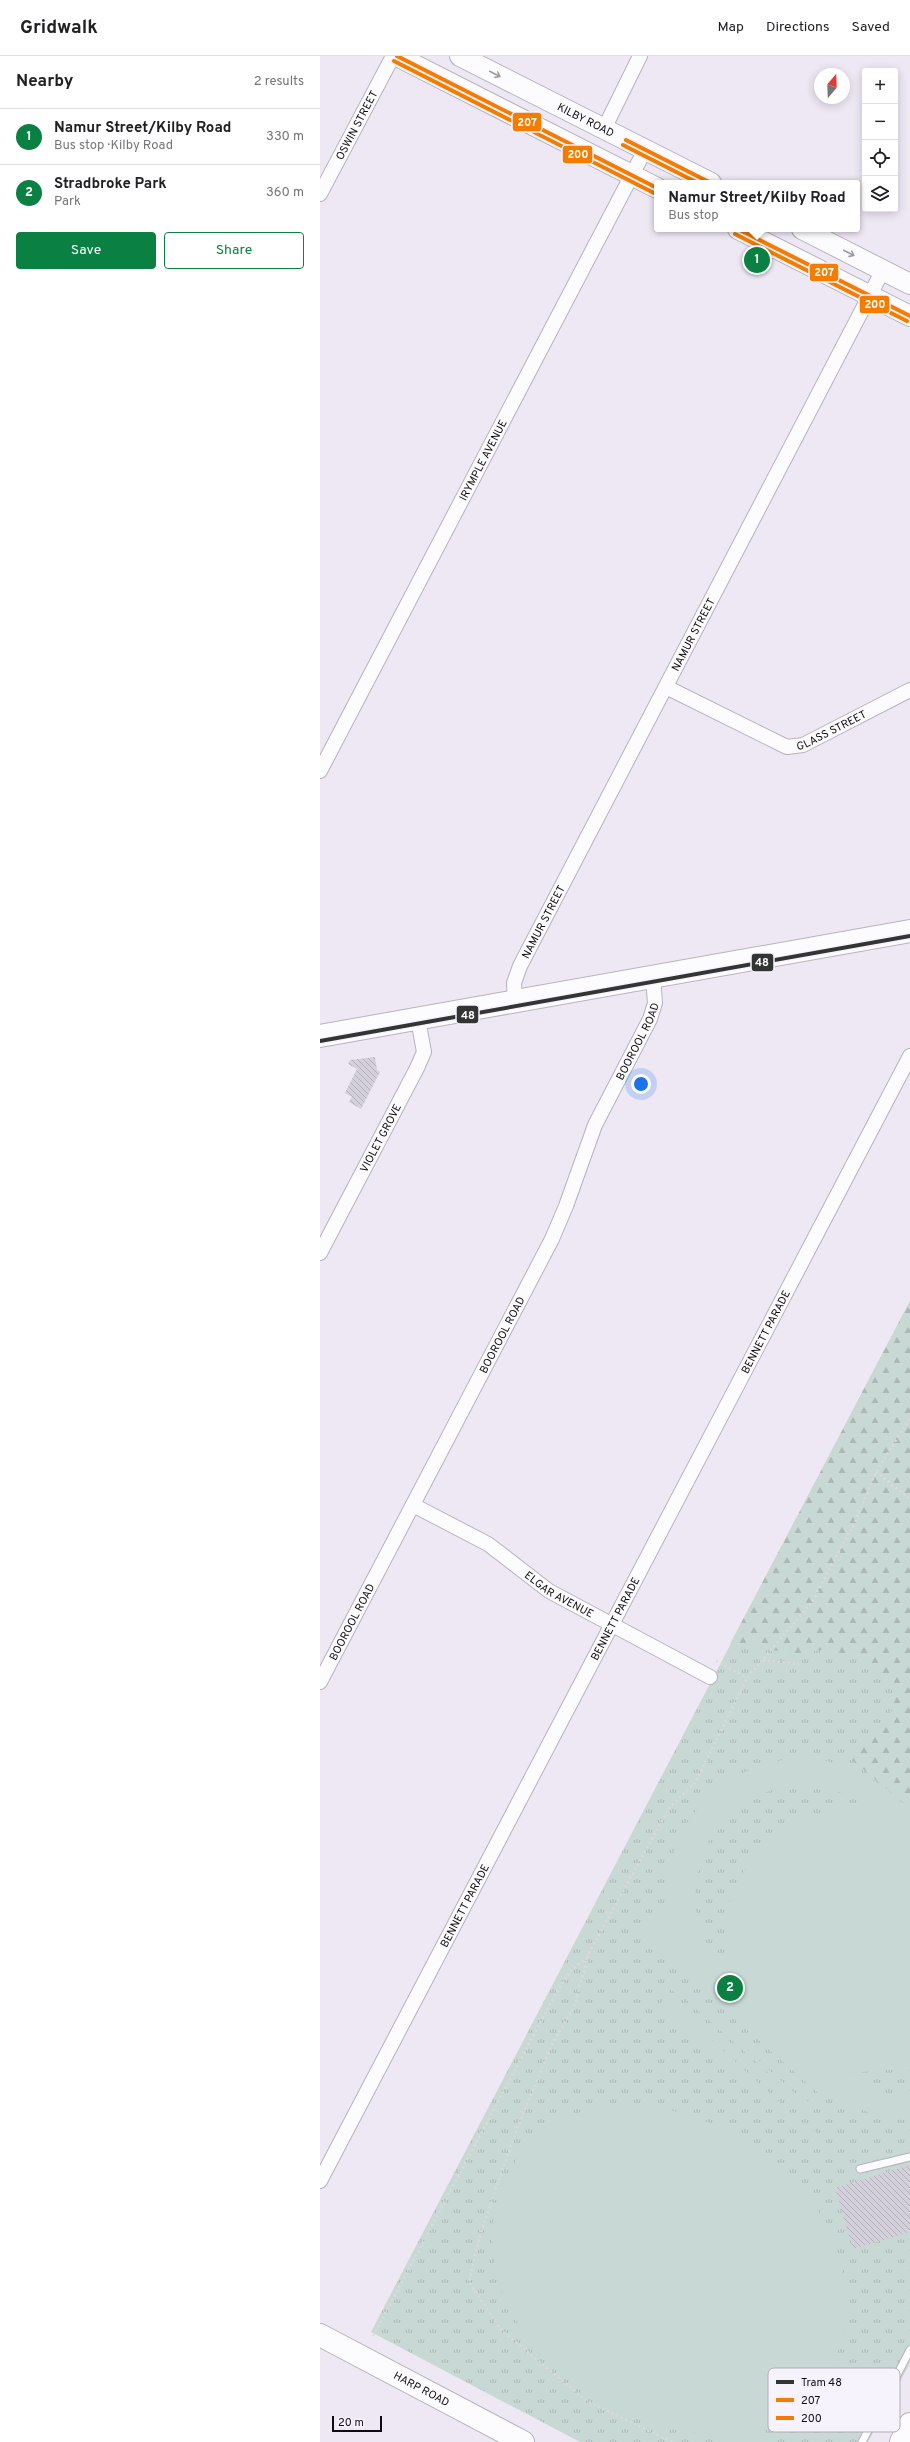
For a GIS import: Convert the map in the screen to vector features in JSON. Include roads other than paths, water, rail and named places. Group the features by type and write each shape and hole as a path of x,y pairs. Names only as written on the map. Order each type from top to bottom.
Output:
{"main road":[{"path":"320,1036 910,931"},
{"name":"HARP ROAD","path":"320,2334 523,2442"},
{"path":"901,2442 910,2424"}],"street":[{"name":"OSWIN STREET","path":"320,194 392,56"},
{"path":"397,56 654,186"},
{"name":"KILBY ROAD","path":"460,56 705,180"},
{"path":"604,129 640,56"},
{"name":"IRYMPLE AVENUE","path":"320,771 645,150"},
{"path":"744,232 910,316"},
{"path":"808,232 910,284"},
{"name":"NAMUR STREET","path":"514,1002 514,983 520,966 883,270"},
{"name":"GLASS STREET","path":"666,687 781,746 794,747 910,690"},
{"name":"BOOROOL ROAD","path":"320,1682 552,1239 566,1206 595,1125 650,1019 654,1003 653,977"},
{"name":"VIOLET GROVE","path":"320,1253 424,1052 418,1019"},
{"name":"BENNETT PARADE","path":"320,2181 910,1056"},
{"name":"ELGAR AVENUE","path":"413,1504 488,1544 549,1592 710,1677"}],"lane":[{"path":"860,2169 910,2157"},
{"path":"900,2369 910,2350"},
{"path":"862,2442 867,2432"}],"tram line":[{"name":"48","path":"320,1041 910,936"}],"place":[{"name":"Namur Street/Kilby Road","path":"757,260"},
{"name":"Stradbroke Park","path":"730,1988"}]}
